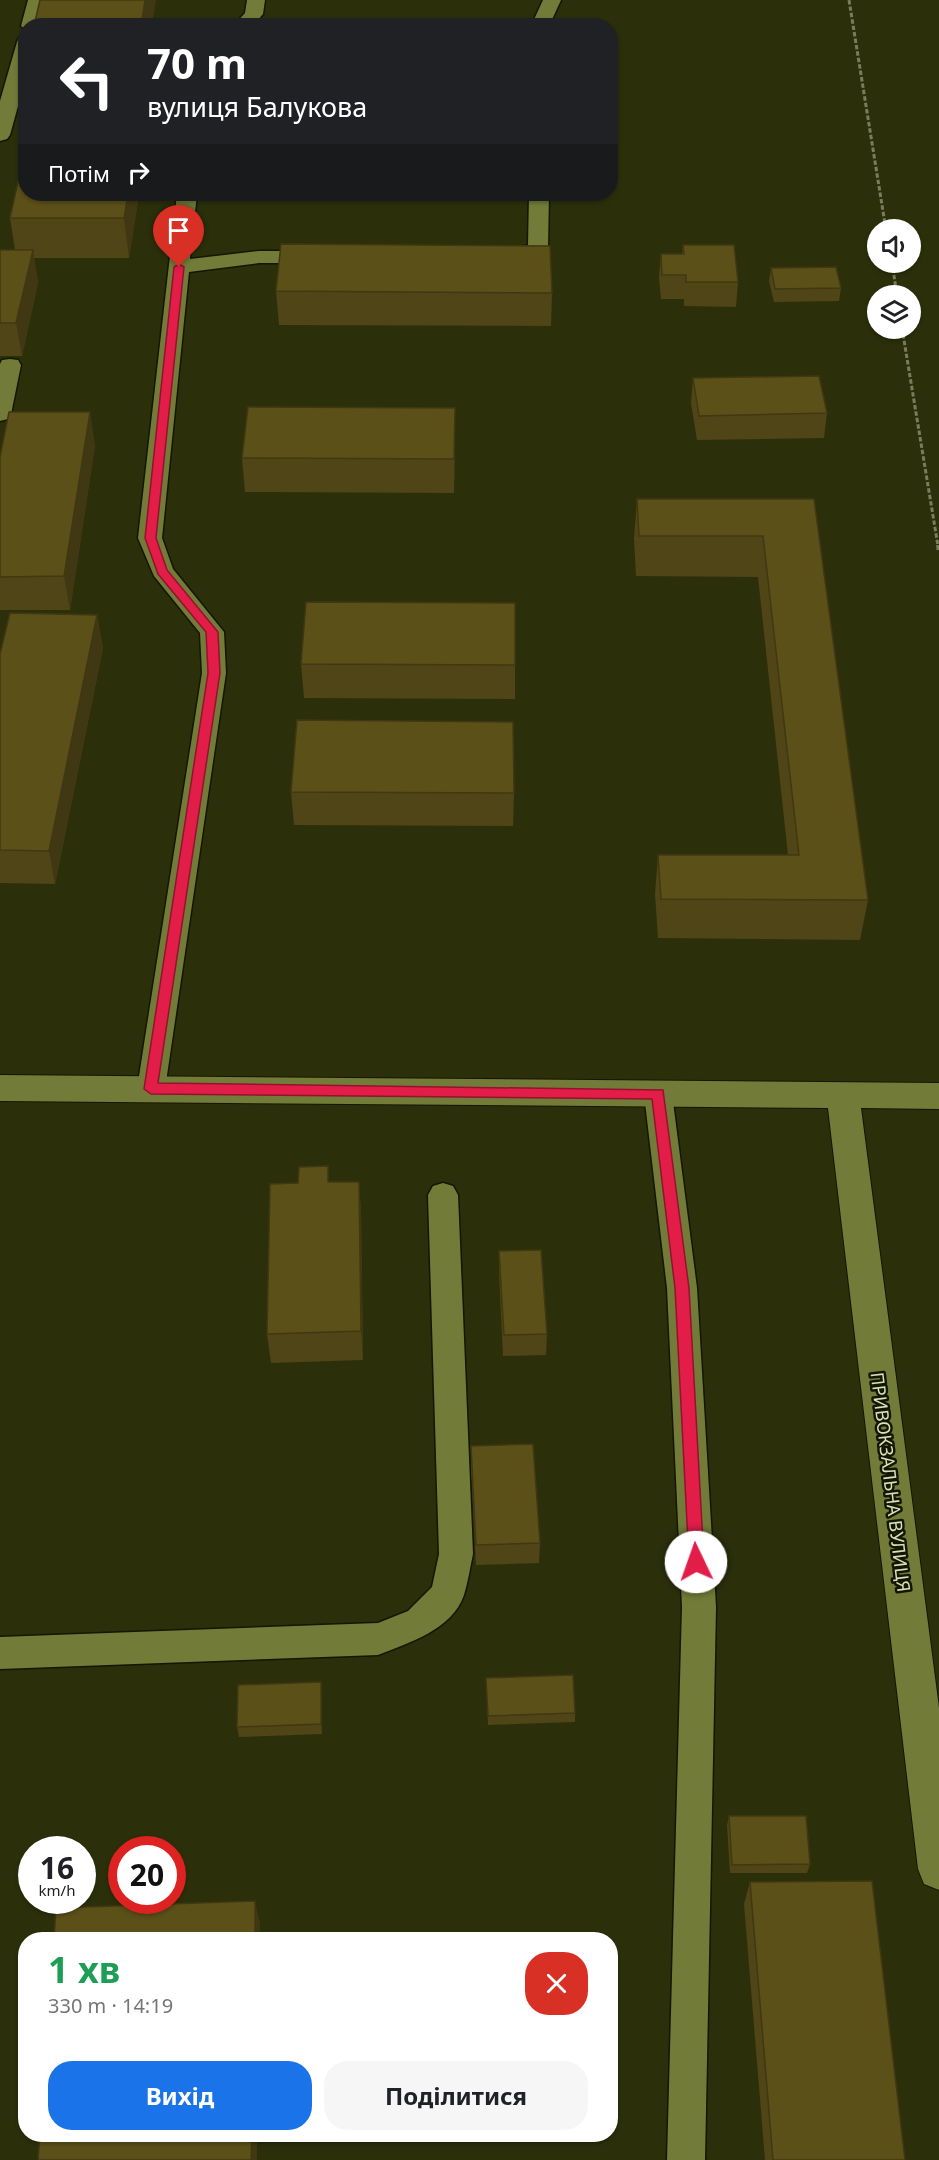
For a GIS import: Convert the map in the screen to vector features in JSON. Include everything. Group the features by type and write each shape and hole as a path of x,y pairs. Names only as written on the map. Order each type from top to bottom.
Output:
{"street":[{"path":"0,1088 939,1096"},
{"name":"ПРИВОКЗАЛЬНА ВУЛИЦЯ","path":"843,1095 939,1869"}],"lane":[{"path":"32,18 37,0"},
{"path":"250,18 254,14 256,0"},
{"path":"544,18 552,0"},
{"path":"0,135 18,71"},
{"path":"151,1089 214,673 212,632 162,572 150,538 186,201"},
{"path":"490,257 513,258 538,248 539,201"},
{"path":"179,267 259,257 340,257"},
{"path":"0,414 10,365"},
{"path":"658,1094 682,1288 699,1607 686,2160"},
{"path":"0,1653 378,1639 420,1622 447,1595 456,1554 443,1195"}],"path":[{"path":"849,0 884,219"},
{"path":"904,339 939,554"}],"building":[{"path":"40,0 145,0 142,18 36,18"},
{"path":"18,182 18,201 127,201 124,218 10,218"},
{"path":"281,244 550,246 552,293 276,291"},
{"path":"683,245 734,245 738,282 686,282 686,275 662,275 661,254 684,254"},
{"path":"0,250 33,250 16,323 0,323"},
{"path":"836,267 841,288 775,289 771,268"},
{"path":"819,376 827,413 699,416 693,378"},
{"path":"248,407 455,408 454,459 242,458"},
{"path":"9,412 90,412 64,576 0,577 0,457"},
{"path":"637,499 814,499 868,900 661,899 658,855 799,855 763,536 639,536"},
{"path":"306,602 515,603 515,665 301,664"},
{"path":"10,613 97,615 49,851 0,850 0,654"},
{"path":"297,720 513,722 514,793 291,792"},
{"path":"328,1166 328,1182 359,1182 361,1331 267,1334 270,1184 298,1183 299,1167"},
{"path":"541,1250 547,1334 504,1335 499,1251"},
{"path":"533,1444 540,1543 476,1545 471,1446"},
{"path":"573,1675 575,1713 488,1716 486,1678"},
{"path":"321,1682 321,1724 237,1727 238,1685"},
{"path":"729,1816 806,1816 810,1864 732,1865"},
{"path":"872,1881 905,2160 773,2160 750,1882"},
{"path":"255,1901 255,1932 54,1932 56,1914 96,1914 96,1907 108,1906 108,1914 186,1914 186,1903"},
{"path":"39,2142 252,2142 251,2160 38,2160"}],"route":[{"path":"179,267 150,538 162,572 212,632 214,673 151,1089 658,1094 682,1288 696,1562"}]}
